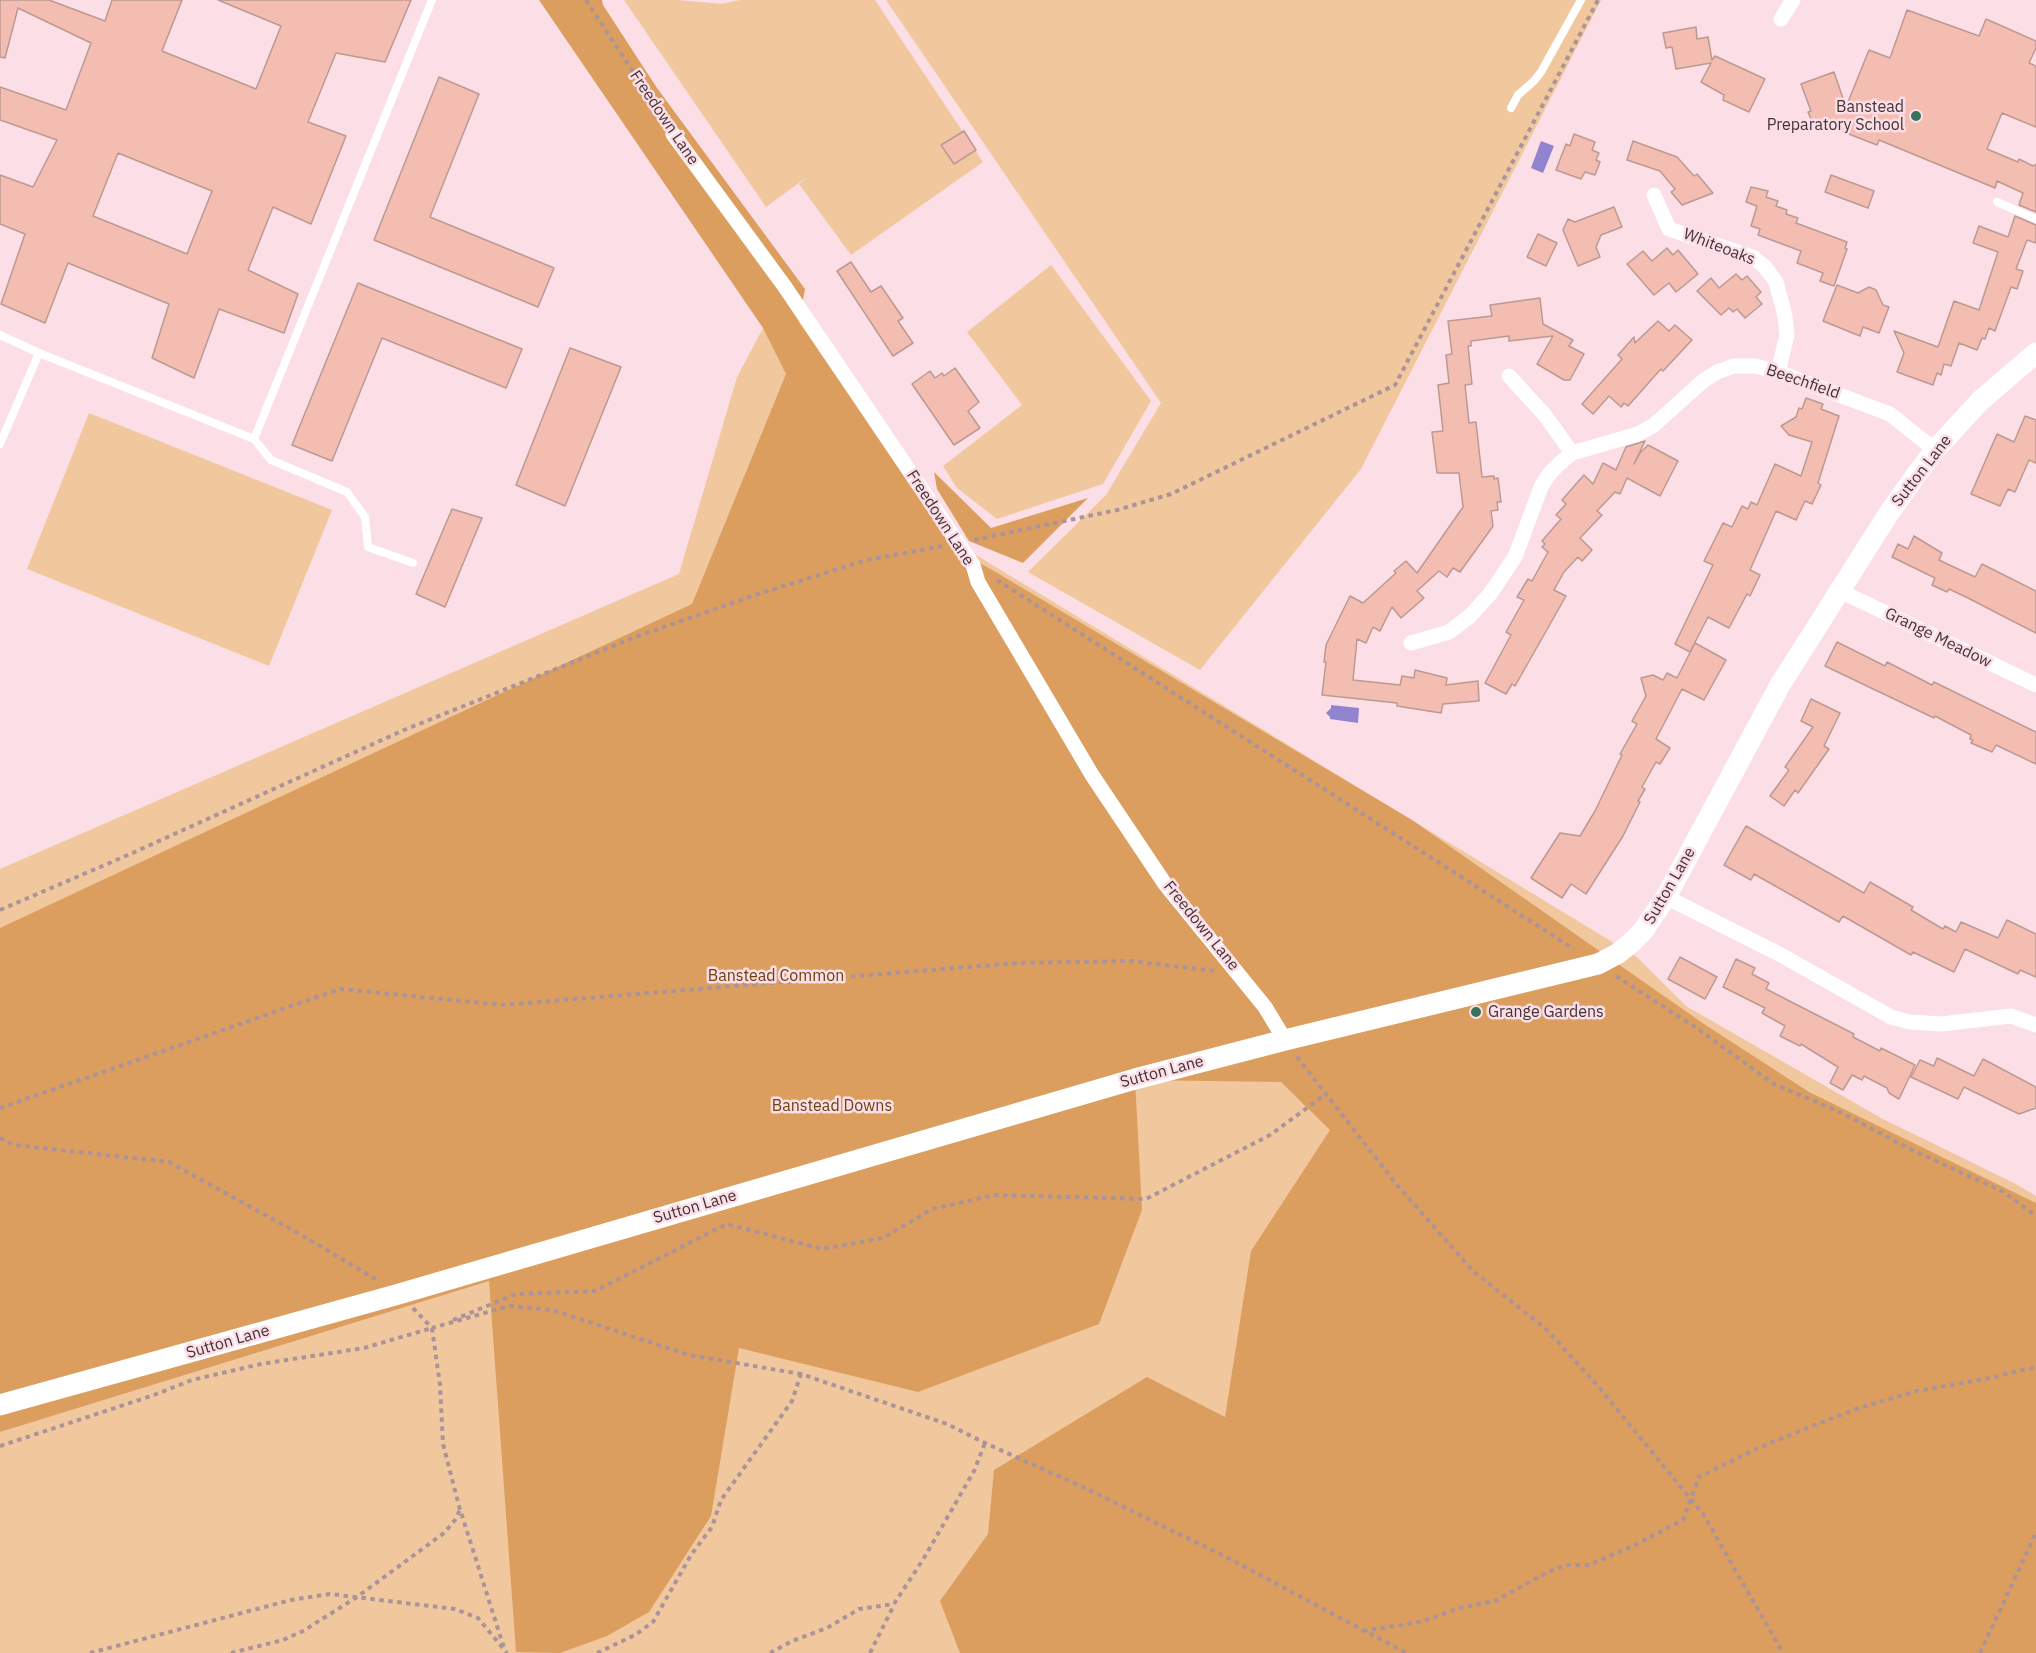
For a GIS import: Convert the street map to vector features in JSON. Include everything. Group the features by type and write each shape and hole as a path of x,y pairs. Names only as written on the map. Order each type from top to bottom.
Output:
{"main road":[{"name":"Sutton Lane","path":"0,1405 399,1294 1135,1079 1598,964 1631,943 1643,931 1666,897 1780,685 1890,513 1935,450 1980,401 2036,353"}],"street":[{"path":"1781,19 1793,0"},
{"name":"Freedown Lane","path":"673,134 785,287 973,565 978,582 1092,775 1166,884 1266,1007 1285,1040"},
{"name":"Whiteoaks","path":"1654,195 1669,229 1753,257 1765,267 1776,282 1787,334 1778,372"},
{"name":"Beechfield","path":"1411,643 1449,632 1470,616 1490,594 1515,557 1541,487 1549,474 1572,453 1638,434 1654,425 1702,381 1717,372 1734,366 1755,366 1778,372 1890,414 1935,450"},
{"path":"1509,376 1544,414 1572,453"},
{"name":"Grange Meadow","path":"1840,591 2036,685"},
{"path":"1666,897 1781,955 1891,1017 1910,1022 1941,1024 2011,1016 2036,1025"}],"lane":[{"path":"254,439 432,0"},
{"path":"1511,108 1518,95 1541,72 1581,0"},
{"path":"1997,202 2036,219"},
{"path":"0,335 39,354 254,439 271,460 347,492 365,517 368,546 413,563"},
{"path":"0,444 39,354"}],"path":[{"name":"Freedown Lane","path":"586,0 673,134"},
{"path":"0,910 128,855 404,730 638,636 755,595 867,560 1117,510 1171,494 1395,385 1598,0"},
{"path":"973,565 1598,964 1698,1029 1774,1084 1842,1113 1912,1150 2002,1191 2036,1216"},
{"path":"0,1108 340,989 502,1005 1016,963 1130,961 1240,975"},
{"path":"1285,1040 1397,1185 1473,1271 1545,1328 1597,1385 1703,1514 1783,1653"},
{"path":"432,1328 516,1294 595,1291 727,1224 822,1249 883,1238 932,1209 995,1195 1146,1199 1270,1135 1326,1094"},
{"path":"0,1138 14,1145 169,1162 298,1233 399,1294 432,1328 441,1385 443,1444 460,1509 506,1652"},
{"path":"0,1446 154,1395 192,1380 261,1364 364,1348 509,1306 552,1310 689,1355 801,1374 947,1424 1230,1559 1406,1653"},
{"path":"1363,1631 1420,1623 1460,1608 1495,1601 1548,1572 1566,1565 1589,1565 1630,1547 1683,1520 1699,1477 1758,1448 1812,1426 1856,1409 1917,1391 2036,1368"},
{"path":"597,1653 635,1635 653,1622 692,1555 712,1527 721,1500 792,1401 801,1374"},
{"path":"870,1653 894,1604 924,1558 974,1470 985,1443"},
{"path":"231,1653 284,1640 303,1632 357,1598 444,1533 455,1521 460,1509"},
{"path":"1980,1653 2036,1533"},
{"path":"90,1653 291,1600 330,1594 454,1609 478,1618 506,1652"},
{"path":"770,1653 792,1641 827,1628 859,1609 894,1604"}],"green space":[{"name":"Banstead Common","path":"539,0 602,0 603,5 657,88 805,289 799,322 956,550 1412,820 1704,1024 1809,1092 2036,1203 2036,1653 960,1653 940,1601 988,1534 994,1470 1147,1377 1225,1417 1251,1251 1330,1130 1281,1082 1135,1080 1142,1210 1099,1324 918,1392 739,1348 711,1516 649,1612 607,1636 560,1653 516,1652 489,1281 0,1432 0,928 692,604 786,374 763,328"},
{"path":"624,0 678,0 721,4 740,0 875,0 983,162 851,255 799,184 807,177 766,207"},
{"path":"886,0 1601,0 1361,469 1200,670 1028,572 1106,495 1161,403"},
{"path":"1051,265 1151,401 1103,484 997,519 957,488 943,466 1022,405 967,332"},
{"name":"Banstead Common","path":"785,287 958,544 1637,957 1686,1006 1881,1118 2036,1196 2036,1653 0,1653 0,869 679,574 737,377"},
{"path":"89,413 332,510 269,666 27,569"},
{"path":"934,472 991,528 1088,498 1023,563 969,541 937,489"}],"shaded area":[{"path":"1541,141 1554,146 1543,173 1531,168"},
{"path":"1331,705 1359,708 1358,723 1330,719 1326,713"}],"building":[{"path":"0,0 49,0 105,21 112,0 182,0 162,51 256,89 281,26 218,0 411,0 385,62 336,53 308,122 346,136 311,224 273,207 248,270 298,294 284,333 219,309 194,378 152,358 169,304 68,263 45,323 1,304 25,234 0,224 0,175 33,187 57,140 0,120 0,87 66,110 91,43 18,8 5,58 0,57","holes":["118,153 212,191 187,254 93,216"]},
{"path":"1907,10 1979,36 1986,19 2036,41 2036,48 2029,63 2036,66 2036,127 2002,113 1987,149 2018,162 2019,159 2033,166 2036,164 2036,212 2019,205 2023,193 1997,181 1995,188 1879,140 1877,145 1826,125 1815,129 1801,84 1834,72 1846,107 1869,50 1890,58"},
{"path":"1696,27 1697,39 1708,37 1712,60 1715,56 1765,79 1749,112 1723,100 1724,95 1701,82 1711,63 1676,69 1672,47 1666,48 1663,33"},
{"path":"439,77 479,94 430,217 554,268 538,307 374,240"},
{"path":"964,131 976,150 954,164 941,145"},
{"path":"1574,134 1595,142 1592,150 1599,153 1596,160 1600,162 1595,175 1585,172 1581,179 1556,170 1566,144 1570,146"},
{"path":"1633,141 1677,157 1694,176 1697,174 1713,193 1682,205 1671,192 1675,189 1660,171 1627,160"},
{"path":"1831,175 1874,191 1868,208 1825,192"},
{"path":"1751,187 1768,191 1766,197 1778,201 1776,206 1787,210 1786,214 1798,218 1796,223 1847,242 1845,248 1847,249 1834,286 1820,281 1823,273 1797,263 1801,251 1758,235 1760,229 1751,226 1757,206 1746,202"},
{"path":"1614,207 1622,227 1601,235 1596,247 1600,257 1578,266 1563,230 1568,219 1575,222"},
{"path":"2015,216 2036,225 2036,243 2027,240 2016,269 2023,271 2017,289 2011,287 1995,331 1989,328 1977,350 1959,343 1951,366 1944,364 1941,375 1937,373 1933,385 1897,372 1904,353 1894,331 1938,347 1954,301 1979,310 1998,252 1973,243 1979,226 2008,237"},
{"path":"1538,234 1557,243 1546,266 1527,257"},
{"path":"1667,248 1673,255 1678,250 1698,274 1676,292 1669,283 1654,295 1627,264 1643,251 1652,261"},
{"path":"851,262 871,292 881,286 903,318 898,321 913,343 893,356 837,271"},
{"path":"1736,274 1742,280 1747,276 1761,292 1756,297 1762,304 1745,318 1737,309 1733,312 1729,308 1721,315 1697,291 1711,278 1719,288"},
{"path":"358,283 522,349 506,388 382,338 332,461 292,445"},
{"path":"1837,285 1858,293 1869,287 1876,290 1883,305 1889,307 1879,333 1863,327 1860,336 1823,321"},
{"path":"1540,298 1543,324 1573,340 1569,346 1584,354 1570,380 1564,380 1537,364 1553,336 1509,341 1509,336 1471,341 1471,346 1468,346 1472,384 1465,385 1469,423 1476,422 1482,477 1498,478 1501,502 1497,502 1498,510 1491,511 1493,526 1460,572 1453,568 1447,577 1439,571 1417,591 1424,598 1401,618 1392,607 1380,631 1373,627 1366,643 1357,639 1353,680 1400,685 1402,676 1414,678 1415,670 1447,678 1446,685 1478,681 1479,701 1443,704 1441,713 1397,706 1397,703 1322,695 1326,645 1350,596 1363,603 1406,561 1417,573 1463,507 1459,473 1437,473 1432,432 1443,431 1438,385 1449,383 1446,355 1452,354 1448,321 1492,316 1490,305"},
{"path":"1658,321 1669,331 1675,325 1692,340 1663,371 1661,369 1628,406 1624,403 1621,407 1609,396 1593,414 1582,404 1622,359 1618,355 1634,337 1635,343"},
{"path":"570,348 621,367 565,506 516,485"},
{"path":"955,368 979,402 968,411 980,428 954,445 912,384 930,371 935,378 942,373 944,376"},
{"path":"1806,398 1823,404 1821,409 1839,416 1818,483 1821,485 1812,504 1805,501 1796,520 1776,511 1750,570 1760,575 1750,596 1747,594 1729,628 1708,617 1690,652 1675,644 1713,565 1704,561 1723,523 1732,527 1742,506 1748,509 1751,502 1757,505 1775,464 1801,476 1812,442 1789,435 1781,426 1796,417"},
{"path":"2025,416 2036,420 2036,463 2029,460 2015,492 2008,489 2000,506 1971,494 1997,434 2014,442"},
{"path":"1645,441 1634,464 1648,445 1678,461 1660,496 1627,478 1620,494 1615,492 1597,511 1602,515 1580,538 1592,550 1582,561 1578,557 1564,572 1554,590 1566,596 1515,686 1512,684 1506,694 1485,683 1511,635 1506,632 1524,600 1517,597 1528,579 1532,581 1548,552 1542,547 1545,544 1542,541 1561,519 1556,515 1566,504 1562,500 1584,475 1593,484 1603,463 1616,470 1626,447"},
{"path":"452,509 482,518 445,607 416,594"},
{"path":"1914,536 1942,553 1939,560 1975,577 1982,564 2036,591 2036,633 1949,589 1947,592 1932,585 1935,578 1892,557 1898,544 1908,549"},
{"path":"1837,642 1885,666 1887,662 1932,685 1934,682 2036,732 2036,764 1996,745 1992,752 1971,743 1973,740 1970,739 1971,735 1935,716 1934,718 1825,666"},
{"path":"1695,643 1726,660 1704,700 1682,689 1656,739 1670,748 1660,764 1656,762 1642,787 1645,789 1638,801 1640,802 1623,836 1586,894 1571,884 1562,898 1531,878 1560,833 1580,836 1595,811 1622,755 1620,754 1637,724 1632,721 1646,696 1641,678 1653,675 1663,680 1667,673 1677,678"},
{"path":"1811,699 1840,713 1824,746 1829,749 1798,793 1795,790 1784,806 1770,796 1789,770 1785,767 1813,727 1801,721"},
{"path":"1746,826 1864,893 1870,882 1913,907 1911,910 1943,929 1945,926 1956,932 1961,922 1998,938 2007,920 2036,934 2036,977 2020,970 2018,974 1965,949 1954,972 1913,952 1911,955 1843,916 1839,922 1754,874 1751,880 1724,865"},
{"path":"1680,957 1717,977 1705,999 1668,979"},
{"path":"1736,959 1755,968 1752,974 1769,983 1766,989 1854,1034 1853,1037 1880,1051 1881,1048 1915,1065 1899,1099 1889,1093 1887,1088 1864,1076 1862,1080 1852,1075 1843,1090 1830,1083 1838,1067 1801,1044 1800,1046 1780,1036 1785,1026 1762,1013 1765,1008 1723,987"},
{"path":"1937,1058 1974,1076 1983,1059 2036,1087 2036,1108 2019,1114 1964,1087 1958,1099 1911,1077 1920,1060 1934,1066"}],"place":[{"name":"Banstead Preparatory School","path":"1916,116"},
{"name":"Grange Gardens","path":"1476,1012"}],"park label":[{"name":"Banstead Downs","path":"832,1106"}]}
